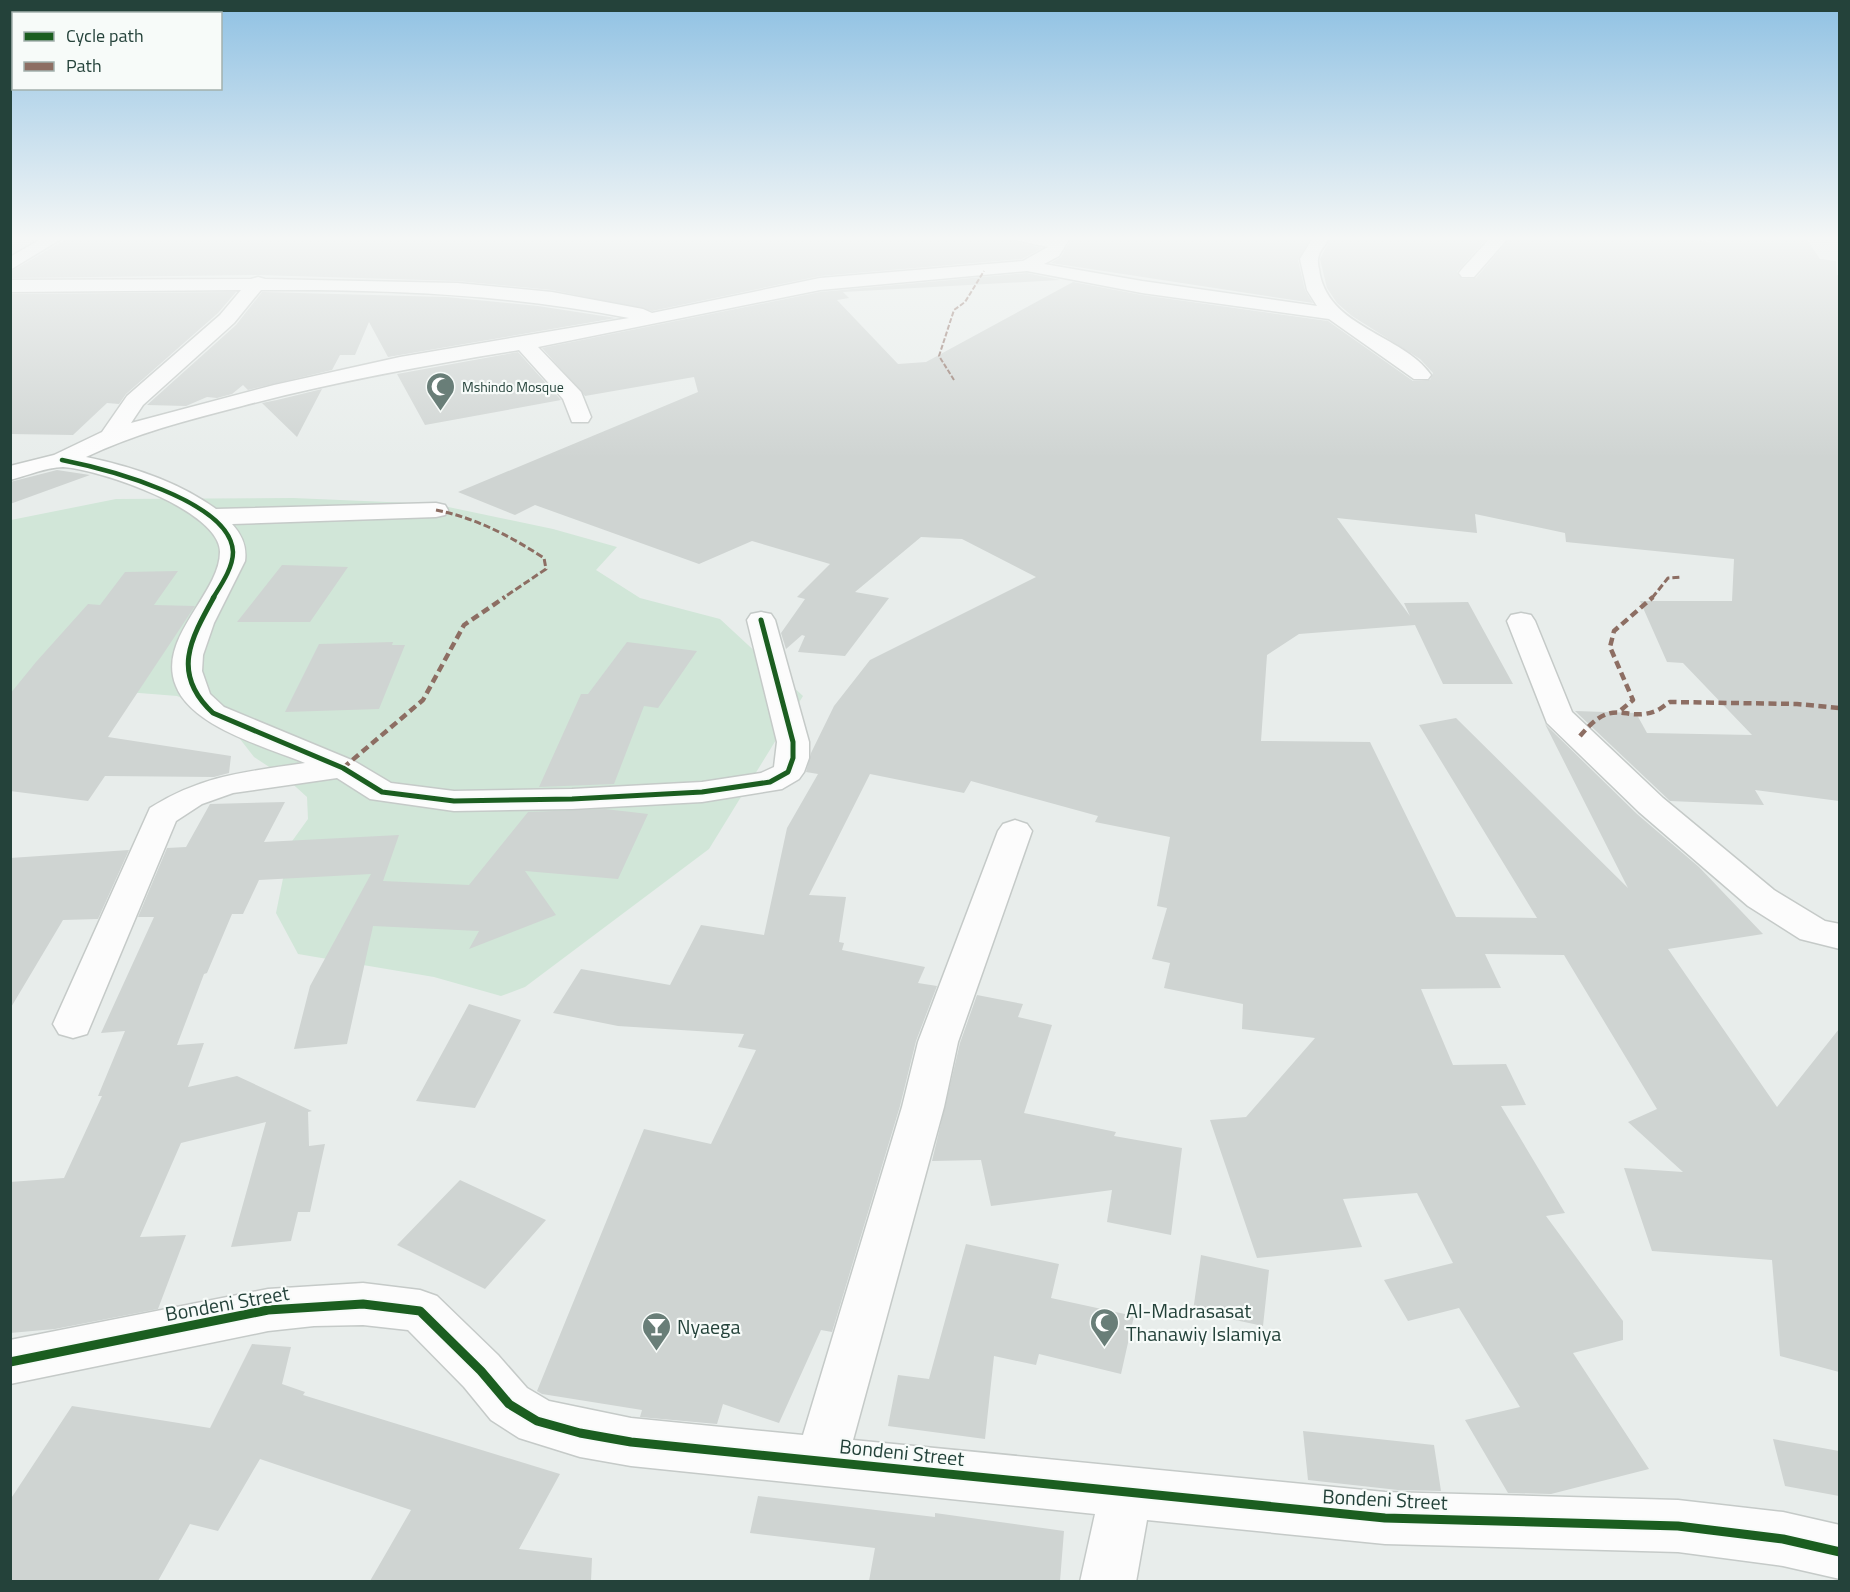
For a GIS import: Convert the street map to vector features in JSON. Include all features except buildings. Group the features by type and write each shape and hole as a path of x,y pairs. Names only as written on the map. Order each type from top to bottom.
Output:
{"street":[{"path":"110,437 135,401 234,310"},
{"path":"615,310 659,318"},
{"path":"10,473 62,460 110,437 274,390 400,363 524,343 695,310"},
{"path":"1308,310 1334,314"},
{"path":"1331,310 1360,335 1388,350 1421,375"},
{"path":"524,343 573,396 580,417"},
{"path":"62,460 108,469 156,488 213,517 230,536 233,549 230,568 192,640 186,668 189,686 196,702 213,713 343,768 382,792 454,801 634,797 702,792 770,782 788,772 793,758 793,742 761,620"},
{"path":"213,517 436,510"},
{"path":"1521,621 1558,716 1651,805 1761,898 1813,930 1839,937"},
{"path":"73,1024 162,815 190,797 227,784 343,768"},
{"path":"821,1460 923,1107 938,1042 1016,831"},
{"name":"Bondeni Street","path":"10,1362 268,1310 314,1305 363,1304 420,1311 481,1371 509,1404 537,1421 580,1433 631,1442 1385,1518 1678,1526 1783,1539 1839,1552"},
{"path":"1108,1581 1126,1493"}],"green space":[{"path":"293,498 434,504 553,529 617,547 596,570 640,598 720,619 803,696 709,849 525,987 501,996 434,977 298,954 276,913 290,844 308,819 307,797 286,778 254,757 233,730 209,709 177,696 114,691 11,696 11,520 116,499"}],"marked path":[{"path":"954,310 949,332 939,356 954,380"},
{"path":"343,768 387,733 423,700 433,686 464,625 546,569 544,558 506,535 479,522 436,510"},
{"path":"1621,710 1633,700 1610,647 1614,631 1651,599 1668,578 1682,577"},
{"path":"1580,736 1590,724 1606,713 1655,711 1670,702 1797,704 1840,708"}],"cycle path":[{"path":"62,460 107,469 160,488 201,510 218,523 229,536 233,550 230,566 200,623 188,655 187,671 190,686 198,700 213,713 343,768 382,792 454,801 572,799 702,792 770,782 788,772 793,758 793,742 761,620"},
{"path":"10,1362 268,1310 314,1305 363,1304 420,1311 481,1371 509,1404 537,1421 580,1433 631,1442 1385,1518 1678,1526 1783,1539 1840,1552"}],"place":[{"name":"Mshindo Mosque","path":"441,412"},
{"name":"Al-Madrasasat Thanawiy Islamiya","path":"1105,1348"},
{"name":"Nyaega","path":"656,1352"}]}
